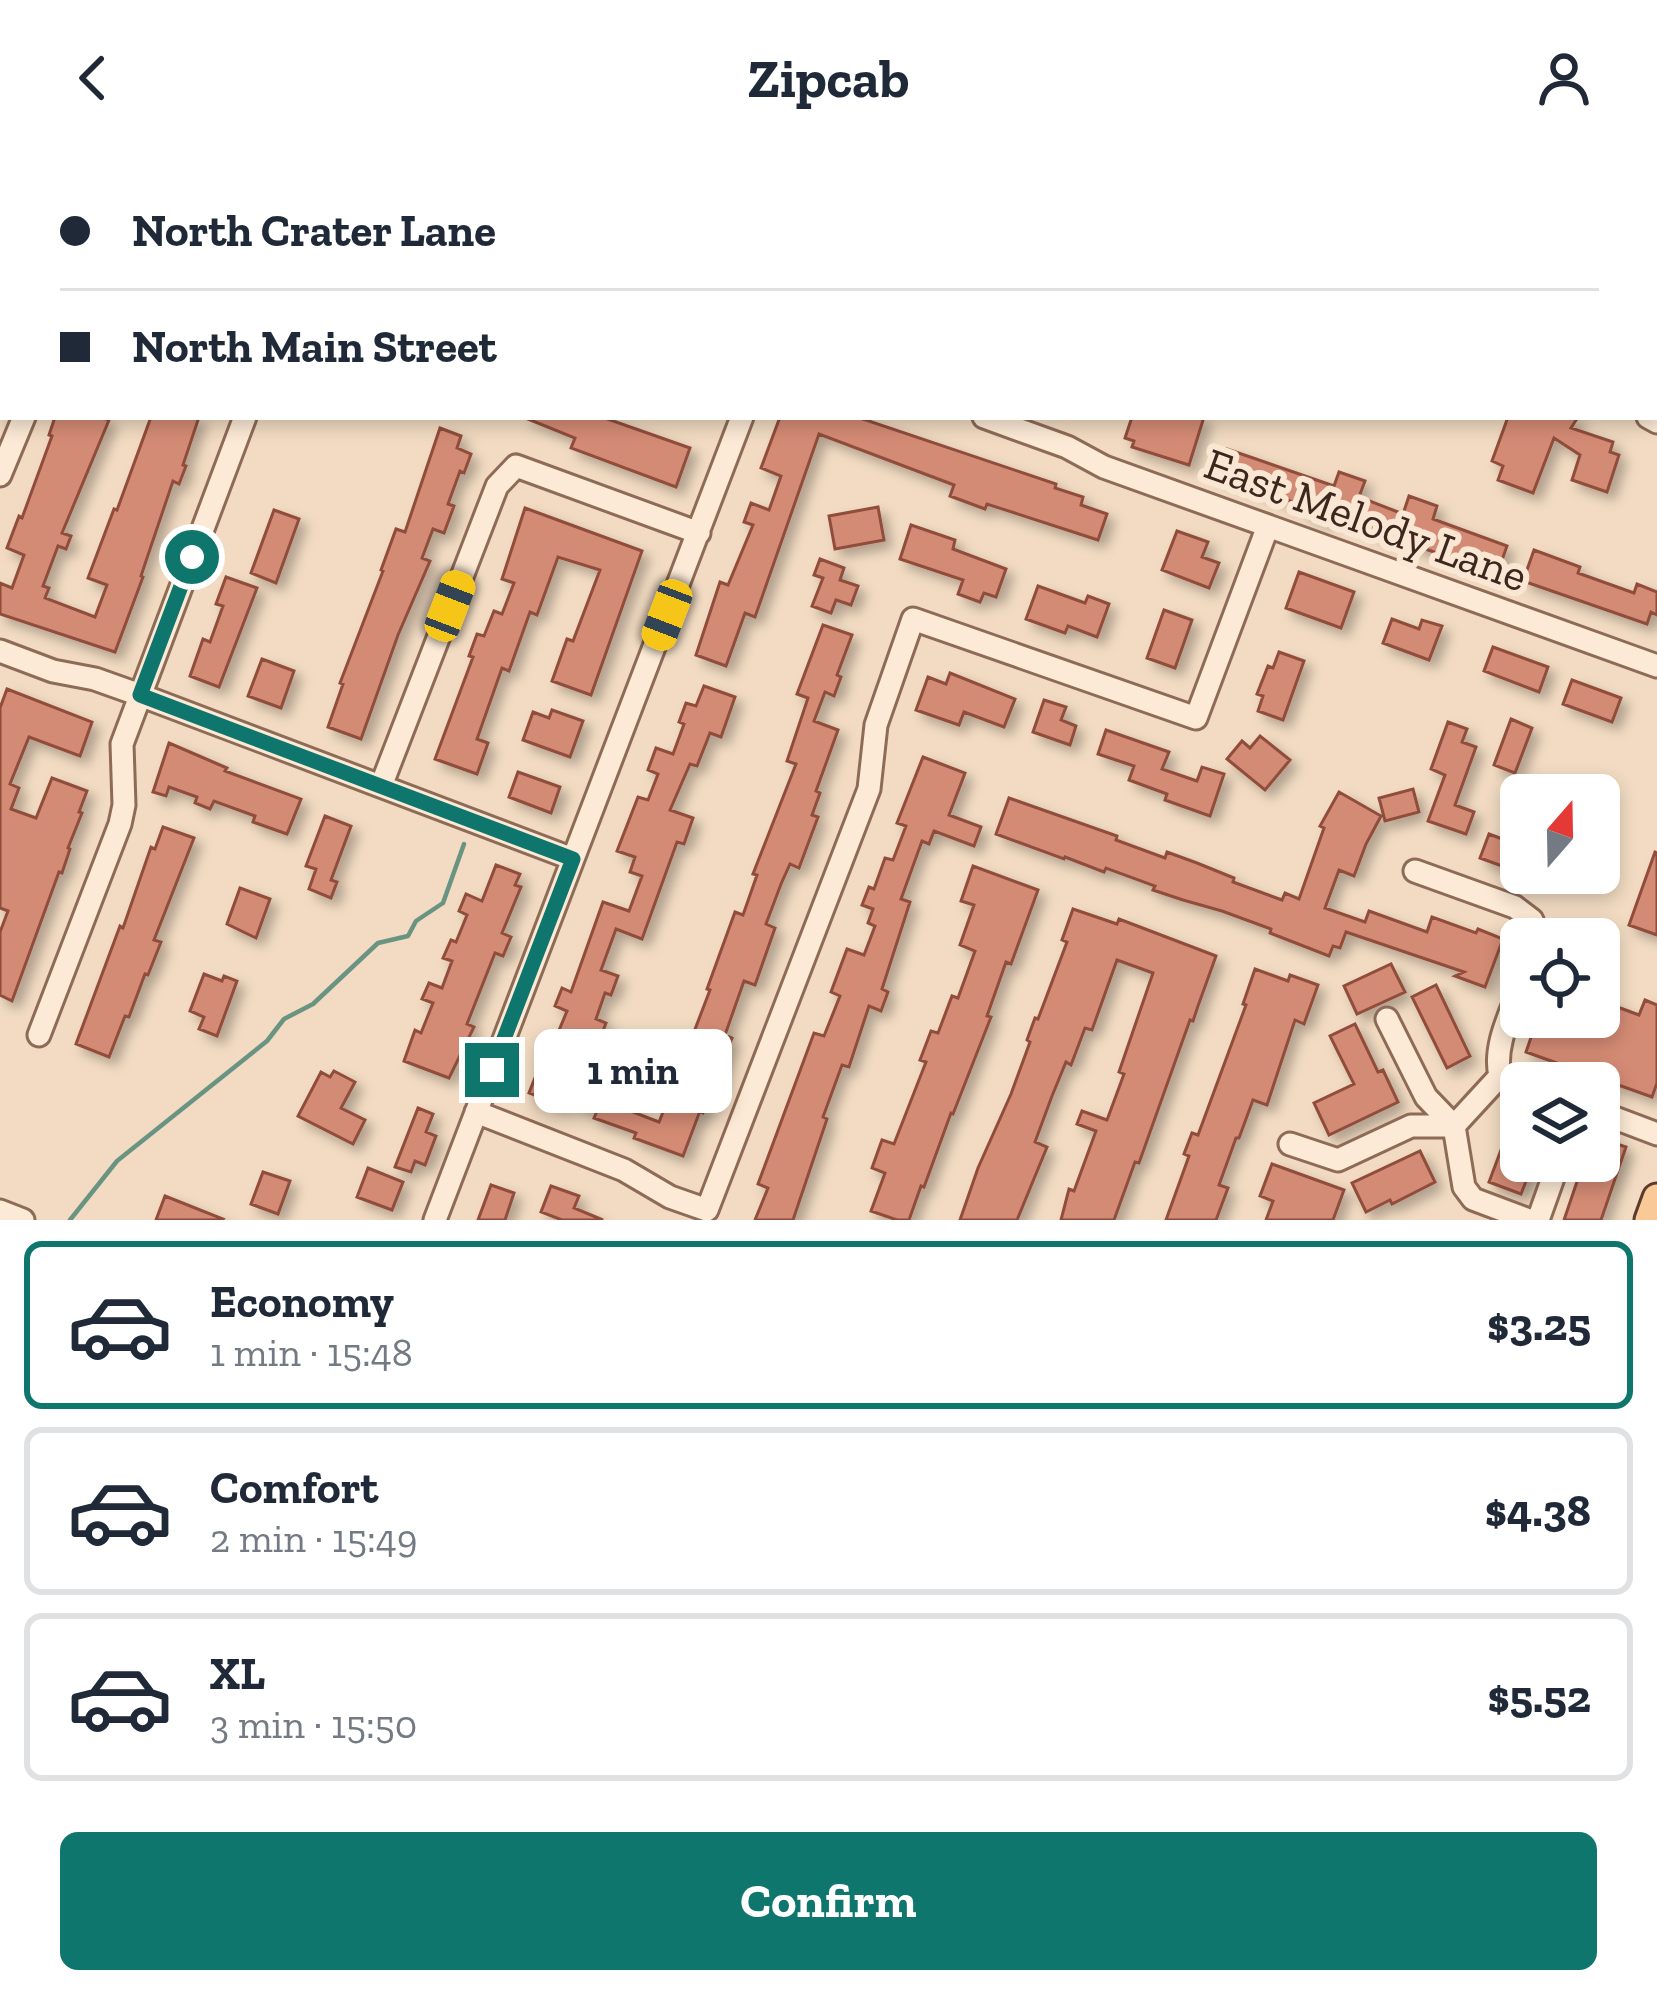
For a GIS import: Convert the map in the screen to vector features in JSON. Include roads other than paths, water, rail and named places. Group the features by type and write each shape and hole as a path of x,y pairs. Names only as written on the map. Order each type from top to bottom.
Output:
{"main road":[{"path":"1649,1220 1657,1198"}],"street":[{"path":"0,475 23,420"},
{"path":"39,1035 119,824 124,805 122,744 244,420"},
{"path":"435,1220 741,420"},
{"name":"East Melody Lane","path":"992,420 1067,447 1104,467 1657,666"},
{"path":"381,786 497,486 516,466 698,533"},
{"path":"476,1112 624,1170 670,1197 707,1210 869,789 876,725 913,620 1196,718 1268,526"},
{"path":"0,651 140,695 573,859"},
{"path":"1415,871 1515,907 1529,918"},
{"path":"1387,1019 1426,1097 1454,1126 1464,1187 1473,1199 1534,1220 1550,1182"},
{"path":"1500,1067 1502,1038"},
{"path":"1290,1144 1338,1160 1412,1126 1454,1126 1500,1089"},
{"path":"1620,1120 1657,1134"},
{"path":"0,1211 23,1220"}],"waterway":[{"path":"70,1220 117,1161 267,1041 284,1019 313,1004 378,943 408,936 416,921 443,903 464,844"}]}
